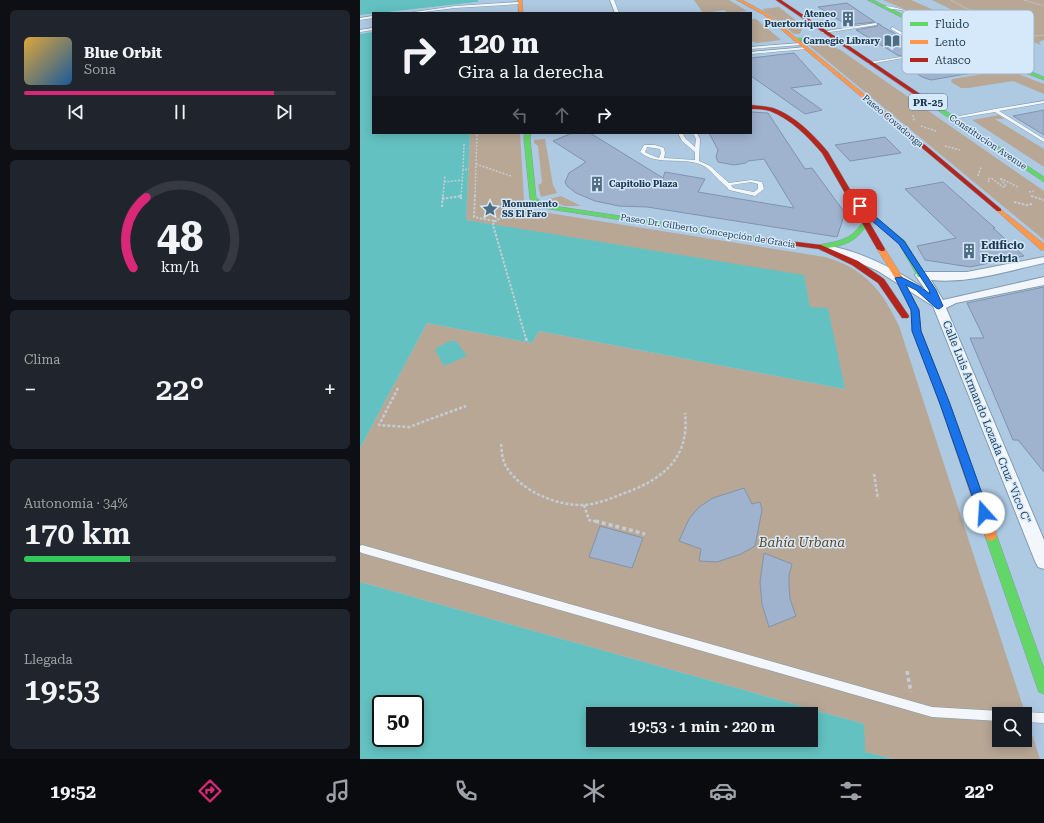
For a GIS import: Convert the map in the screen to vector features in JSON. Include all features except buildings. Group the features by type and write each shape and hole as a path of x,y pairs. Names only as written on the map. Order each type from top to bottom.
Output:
{"main road":[{"name":"Paseo Covadonga","path":"739,0 765,14 1044,248"},
{"name":"PR-25","path":"778,0 813,25"},
{"path":"870,0 902,16"},
{"path":"520,1 521,12"},
{"path":"800,43 813,30 813,25"},
{"name":"Constitucion Avenue","path":"813,25 1044,179"},
{"path":"800,43 818,40 841,44"},
{"path":"1031,74 1044,79"},
{"path":"752,107 772,109 790,120 813,139 825,152 865,223 899,278 915,310 917,331 945,404 1044,687"},
{"name":"Paseo Dr. Gilberto Concepción de Gracia","path":"528,134 533,199 546,207 727,235 821,247 855,263 881,281 917,331"},
{"path":"851,198 902,242 921,274"},
{"path":"821,247 851,242 856,238 865,223"}],"street":[{"path":"821,247 846,252 899,278 918,289 939,306 953,300 1044,281"},
{"path":"921,274 940,278 968,275 1044,260"},
{"name":"Calle Luis Armando Lozada Cruz \"Vico C\"","path":"921,274 932,290 939,306 1044,561"}],"lane":[{"path":"612,0 617,12"},
{"path":"417,12 520,1"},
{"path":"884,7 895,7 905,10"},
{"path":"360,19 372,17"},
{"path":"823,32 876,24"},
{"path":"892,28 902,34"},
{"path":"360,31 372,29"},
{"path":"752,48 800,43"},
{"path":"752,53 800,43"},
{"path":"870,63 902,58"},
{"path":"952,118 1044,102"},
{"path":"995,110 1044,141"},
{"path":"681,134 684,140 697,151"},
{"path":"696,134 698,139 697,161"},
{"path":"661,159 672,162 697,161 705,164 728,184 731,189 755,194 761,190 760,183 751,181 728,184"},
{"path":"362,549 932,712 992,716"},
{"path":"1032,717 1044,718"}],"path":[{"path":"951,0 971,10"},
{"path":"1024,0 1044,6"},
{"path":"913,114 914,121"},
{"path":"921,126 936,131"},
{"path":"477,134 474,217 497,221 507,209 514,207"},
{"path":"442,199 461,198 464,144"},
{"path":"476,164 511,176"},
{"path":"463,170 468,169"},
{"path":"442,207 445,175"},
{"path":"990,183 988,179 991,178 1003,187 1006,186 1000,178 1018,187"},
{"path":"444,182 462,180"},
{"path":"1029,192 1034,192"},
{"path":"1031,196 1044,200"},
{"path":"1014,202 1027,205 1032,204"},
{"path":"494,221 493,225 527,342"},
{"path":"398,388 380,425 409,427 466,406"},
{"path":"501,444 507,467 525,486 552,501 584,505 610,499 654,482 675,459 684,442 687,424 685,413"},
{"path":"874,474 878,499"},
{"path":"584,505 589,520 645,534"},
{"path":"907,671 913,706"}],"green space":[{"path":"694,0 729,0 747,11 726,12 725,10 702,12"},
{"path":"883,0 911,0 934,10 906,10"},
{"path":"932,0 1044,0 1044,40 1039,42 1041,45 1034,42 1034,10 952,10"},
{"path":"779,7 803,26 800,34 794,34 762,9"},
{"path":"752,19 756,19 781,40 757,43 752,41"},
{"path":"821,43 839,49 1044,191 1044,240 807,44"},
{"path":"984,74 1018,74 1044,84 1044,94 1013,81 961,88 951,82 952,79"},
{"path":"999,115 1004,119 995,119 1044,149 1044,167 972,120"},
{"name":"Bahía Urbana","path":"470,134 520,134 524,200 527,206 536,211 825,257 851,267 870,282 886,302 899,326 1023,707 992,707 992,747 1032,747 1032,734 1040,759 894,759 864,752 864,724 818,711 818,707 804,707 360,582 360,448 427,323 532,343 539,331 845,389 810,307 524,230 466,220"},
{"path":"545,139 553,185 557,193 541,197 538,185 542,183 538,146 534,143 534,140"},
{"path":"561,196 581,206 565,206 546,200"}],"shaded area":[{"path":"360,0 478,0 478,2 387,12 372,12 372,14 360,15"},
{"path":"372,32 372,134 470,134 466,220 804,275 810,307 828,308 845,389 539,331 532,343 427,323 360,448 360,34"},
{"path":"450,341 456,341 467,356 444,366 436,352 436,348"},
{"path":"360,582 804,707 586,707 586,747 818,747 818,711 864,724 865,752 893,759 360,759"}],"pier":[{"path":"478,2 478,4 405,12 389,12"}],"traffic: fast":[{"path":"870,0 902,16"},
{"path":"795,39 818,40 841,44"},
{"path":"1031,74 1044,79"},
{"path":"917,94 1044,180"},
{"path":"528,134 527,139 533,199 545,207 759,239"},
{"path":"863,209 902,243 921,275"},
{"path":"821,247 847,241 857,234 865,223"},
{"path":"991,536 1044,687"}],"traffic: slow":[{"path":"520,0 521,12"},
{"path":"739,0 765,14 885,114"},
{"path":"999,210 1044,248"},
{"path":"881,249 899,278 915,310 917,331 945,404 991,536"}],"traffic: jam":[{"path":"778,0 917,94"},
{"path":"752,107 768,108 788,118 820,146 825,152 881,249"},
{"path":"885,114 999,210"},
{"path":"759,239 821,247 855,263 881,281 905,316"}],"place":[{"name":"Ateneo Puertorriqueño","path":"848,19"},
{"name":"Carnegie Library","path":"892,41"},
{"name":"Capitolio Plaza","path":"597,184"},
{"name":"Monumento SS El Faro","path":"490,209"},
{"name":"Edificio Freiria","path":"969,251"}],"route":[{"path":"860,206 902,242 932,290 939,306 931,298 899,278 915,310 917,331 984,513"}]}
